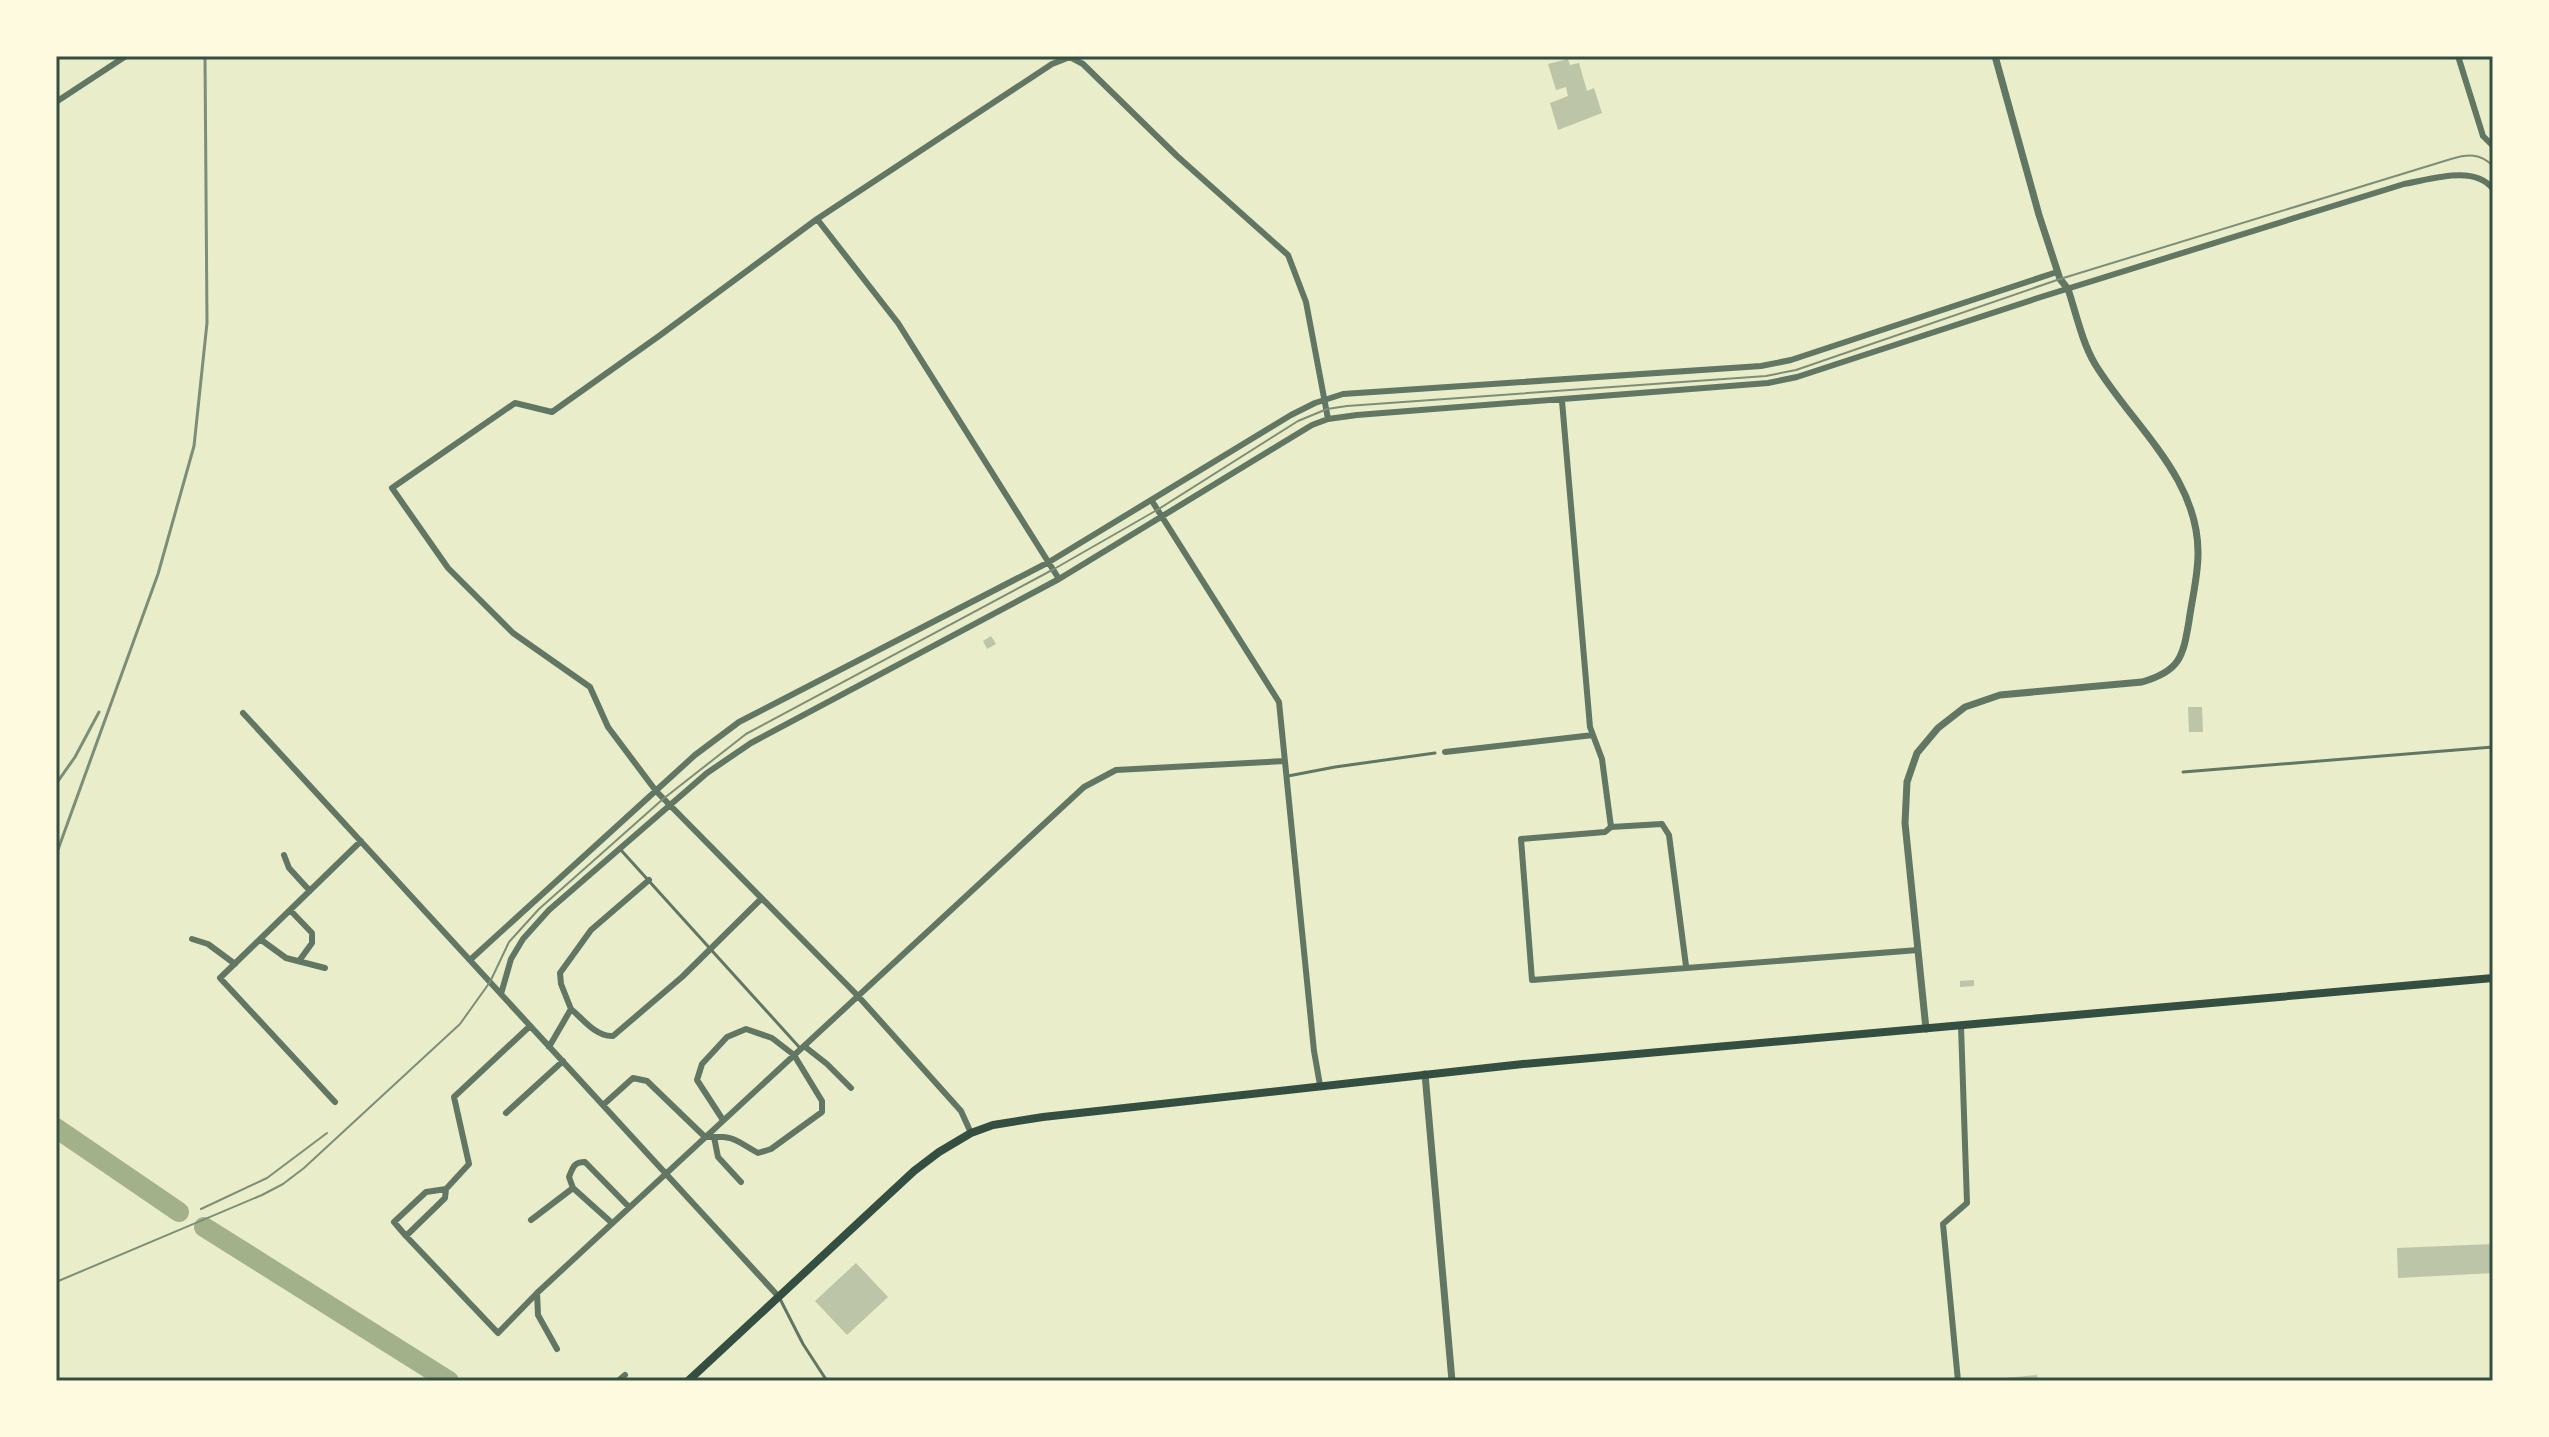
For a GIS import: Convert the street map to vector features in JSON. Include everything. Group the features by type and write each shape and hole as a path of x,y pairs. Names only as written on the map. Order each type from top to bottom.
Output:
{"main road":[{"path":"688,1381 914,1171 971,1133 993,1125 1425,1074 2493,978"}],"street":[{"path":"56,102 126,56"},
{"path":"1926,1029 1905,823 1907,782 1917,753 1938,728 1965,707 2000,695 2142,682 2159,677 2180,661 2198,552 2189,502 2179,480 2094,362 2068,289 2057,272 2028,180 1995,56"},
{"path":"2458,56 2483,136 2493,146"},
{"path":"971,1133 961,1111 858,996 656,791 608,727 590,687 513,633 448,568 392,488 515,403 552,412 817,219 1052,64 1070,57 1083,64 1177,156 1288,255 1306,302 1328,419"},
{"path":"501,994 511,959 523,939 549,910 707,773 751,743 1059,579 1163,518 1291,436 1328,419 1768,383 1797,377 2404,184 2458,176 2476,178 2489,183 2493,189"},
{"path":"817,219 898,323 1059,579"},
{"path":"470,960 695,755 739,722 1049,562 1280,421 1326,399 1343,394 1761,366 1816,352 2057,272"},
{"path":"1562,401 1590,727 1602,759 1611,827"},
{"path":"1152,501 1279,702 1320,1085"},
{"path":"243,713 779,1297"},
{"path":"1445,752 1593,735"},
{"path":"446,1189 426,1192 394,1222 498,1333 629,1207 1084,787 1116,770 1285,761"},
{"path":"1686,966 1669,835 1662,824 1611,827 1605,832 1521,839 1532,980 1918,950"},
{"path":"335,1102 220,978 361,841"},
{"path":"284,855 289,868 310,891"},
{"path":"649,880 591,930 560,973 571,1009 606,1037 613,1036 761,899"},
{"path":"290,910 312,933 312,943 299,961"},
{"path":"192,939 208,944 235,964"},
{"path":"260,939 286,958 325,968"},
{"path":"549,1047 571,1009"},
{"path":"406,1236 445,1198 446,1189 469,1164 454,1097 530,1026"},
{"path":"1958,1381 1943,1224 1967,1203 1961,1026"},
{"path":"723,1120 697,1080 702,1064 727,1037 746,1029 827,1064 851,1088"},
{"path":"603,1105 633,1078 647,1081 705,1137 741,1141 758,1153 771,1149 822,1112 822,1101 799,1050"},
{"path":"506,1113 563,1061"},
{"path":"1425,1074 1452,1381"},
{"path":"714,1137 718,1157 741,1182"},
{"path":"612,1223 573,1188 569,1177 573,1166 585,1162 629,1207"},
{"path":"531,1220 573,1188"},
{"path":"537,1293 538,1315 557,1349"},
{"path":"618,1381 625,1375"}],"lane":[{"path":"2183,772 2493,747"},
{"path":"1288,776 1435,753"},
{"path":"620,849 799,1050"},
{"path":"779,1297 803,1344 827,1381"}],"building":[{"path":"1568,59 1570,65 1579,63 1587,91 1594,88 1602,113 1558,130 1550,103 1568,96 1566,87 1556,90 1548,64"},
{"path":"991,636 996,644 987,649 983,641"},
{"path":"2188,707 2202,707 2203,732 2189,732"},
{"path":"1974,980 1974,986 1960,987 1960,981"},
{"path":"2493,1244 2493,1273 2398,1278 2397,1248"},
{"path":"856,1263 888,1297 847,1335 815,1301"},
{"path":"2037,1375 2038,1381 1995,1381 1995,1379"}],"waterway":[{"path":"56,1128 179,1212"},
{"path":"204,1227 449,1381"}],"tram line":[{"path":"56,1282 262,1195 304,1168 460,1024 490,982 509,942 539,909 663,799 746,734 1054,569 1157,510 1298,421 1327,409 1347,406 1766,376 1796,370 2060,279 2451,159 2474,156 2493,166"},
{"path":"201,1209 267,1178 327,1133"}],"railway":[{"path":"56,855 158,574 194,446 207,323 205,56"},
{"path":"56,784 75,757 99,712"}]}
